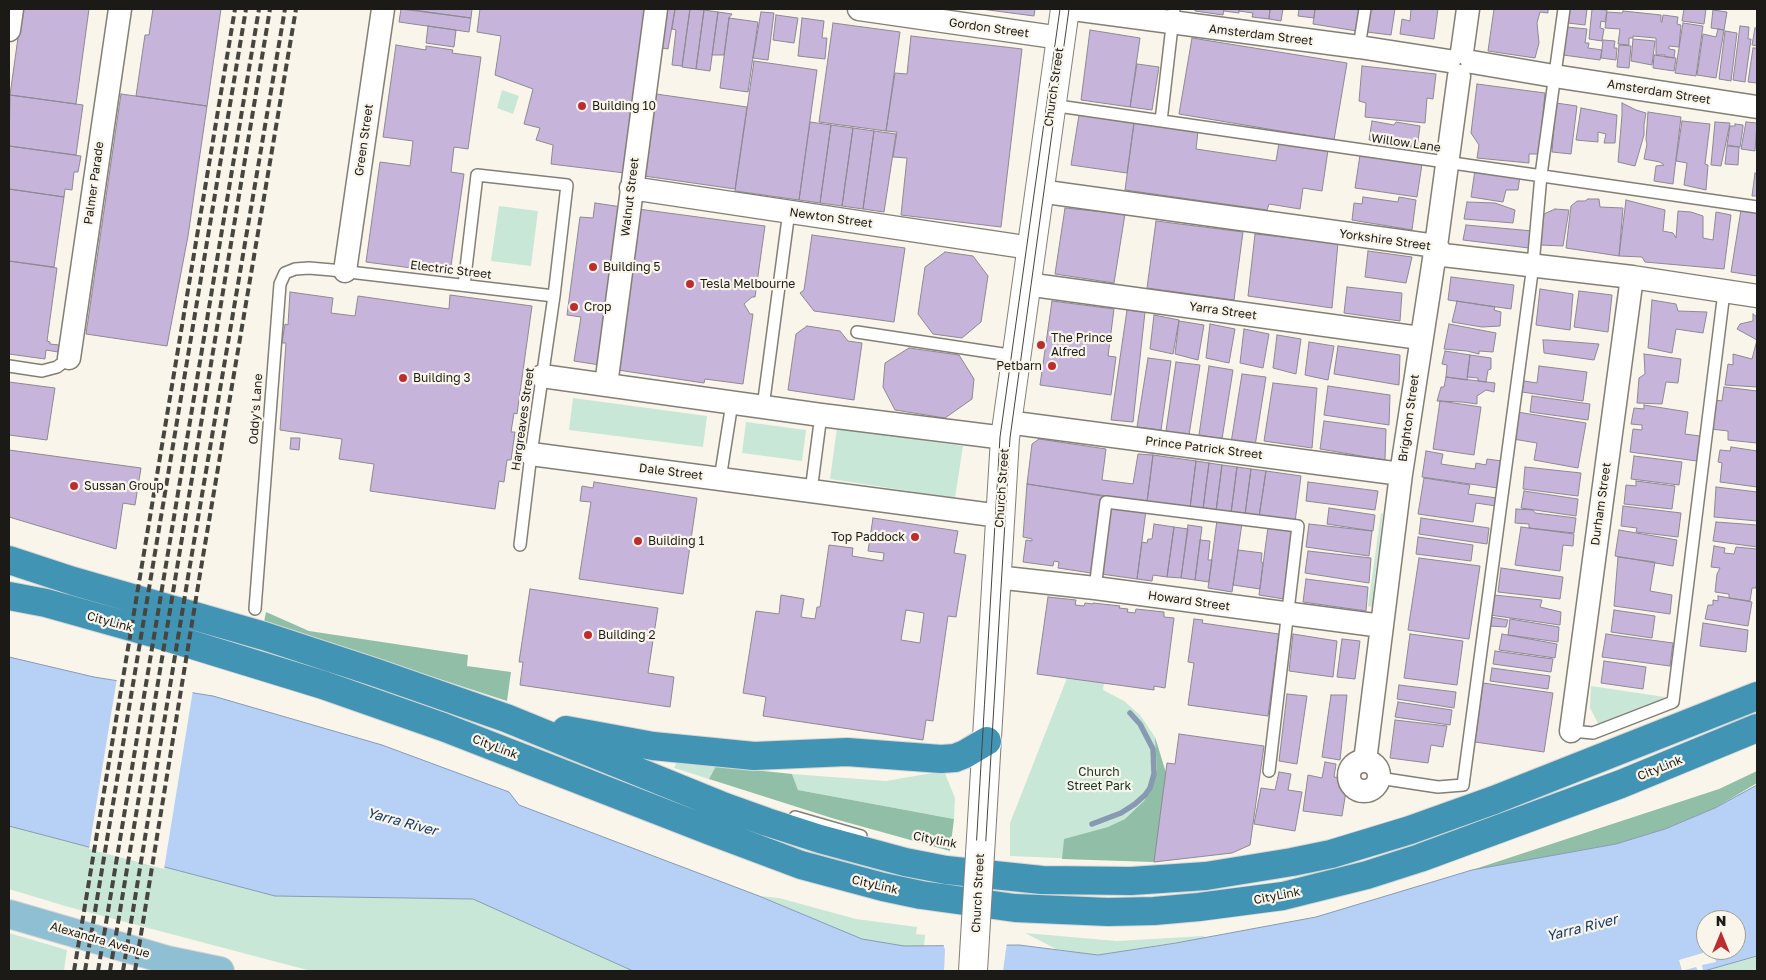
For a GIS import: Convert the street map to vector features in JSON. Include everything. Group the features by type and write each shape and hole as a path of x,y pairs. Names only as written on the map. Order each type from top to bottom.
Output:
{"highway":[{"path":"9,560 82,584 264,636 506,718 767,822 820,839 905,862 946,870 1042,880 1131,881 1206,876 1302,860 1370,843 1503,796 1757,696"},
{"name":"CityLink","path":"9,596 46,604 160,635 331,688 470,737 801,865 921,895 1015,908 1108,912 1154,911 1243,902 1307,890 1367,875 1430,855 1621,784 1757,728"},
{"path":"506,718 653,746 754,756 863,752 941,759 955,758 987,741"}],"main road":[{"name":"Church Street","path":"974,971 978,859 1006,430 1065,9"},
{"name":"Alexandra Avenue","path":"9,914 204,970"}],"street":[{"path":"9,30 12,9"},
{"name":"Palmer Parade","path":"69,358 120,9"},
{"name":"Green Street","path":"345,271 383,9"},
{"name":"Walnut Street","path":"606,385 656,9"},
{"name":"Gordon Street","path":"859,9 1061,38"},
{"name":"Amsterdam Street","path":"1073,9 1173,16 1460,63 1757,107"},
{"name":"Brighton Street","path":"1379,778 1375,787 1370,790 1361,791 1352,786 1348,776 1349,771 1355,764 1365,761 1401,474 1420,338 1436,246 1468,9"},
{"name":"Newton Street","path":"631,188 1031,248"},
{"name":"Yorkshire Street","path":"1040,191 1436,246 1442,255 1632,277 1757,296"},
{"name":"Durham Street","path":"1571,731 1632,277"},
{"name":"Yarra Street","path":"1026,284 1420,338"},
{"path":"542,376 821,415 1006,430"},
{"name":"Prince Patrick Street","path":"1006,430 1401,474"},
{"name":"Dale Street","path":"531,454 1000,516"},
{"name":"Howard Street","path":"996,578 1095,588 1382,626"}],"lane":[{"path":"1359,47 1365,9"},
{"path":"1379,778 1438,787 1463,785 1533,265 1541,175 1564,9"},
{"path":"1161,121 1173,16"},
{"name":"Willow Lane","path":"1052,105 1757,207"},
{"name":"Hargreaves Street","path":"464,285 478,175 567,185 520,546"},
{"path":"763,407 789,211"},
{"name":"Oddy's Lane","path":"255,608 280,284 285,274 295,269 309,268 345,271"},
{"name":"Electric Street","path":"345,271 554,296"},
{"path":"1571,731 1593,733 1673,702 1724,292"},
{"path":"857,332 1016,356"},
{"path":"9,366 42,371 58,367 69,358"},
{"path":"720,479 732,403"},
{"path":"811,491 821,415"},
{"path":"1095,588 1106,502 1298,526 1269,771"},
{"path":"767,822 778,817 793,816 872,839"},
{"path":"1064,869 1105,872 1131,881"}],"green space":[{"path":"502,90 519,96 513,114 497,108"},
{"path":"499,206 538,211 531,266 491,261"},
{"path":"573,398 707,416 703,447 569,430"},
{"path":"746,422 806,430 802,461 742,453"},
{"path":"837,428 963,446 955,498 830,479"},
{"path":"1381,513 1383,514 1374,586 1378,590 1374,607 1368,606"},
{"path":"266,612 309,631 468,655 467,666 511,672 507,701 264,622"},
{"name":"Church Street Park","path":"1067,678 1104,683 1103,690 1124,701 1140,715 1155,737 1166,773 1154,862 1010,856 1010,823"},
{"path":"1591,686 1665,697 1659,705 1599,725 1590,708"},
{"path":"1155,737 1166,773 1154,862 1062,859 1064,839 1108,827 1125,819 1144,801 1153,785 1157,770"},
{"path":"677,761 716,766 709,779 674,768"},
{"path":"716,766 792,774 798,790 954,819 950,851 835,819 709,779"},
{"path":"944,771 955,798 954,819 798,790 792,774 886,781"},
{"path":"1757,771 1757,783 1715,808 1665,829 1616,844 1472,870 1719,789"},
{"path":"9,826 275,896 473,899 633,971 311,971 65,906 9,889"},
{"path":"760,896 779,898 856,919 917,927 916,934 925,935 924,946 904,946 862,939"},
{"path":"9,933 67,950 64,971 9,971"},
{"path":"1025,933 1117,941 1204,936 1204,938 1098,955 1056,949"},
{"path":"1757,956 1757,971 1704,971 1746,960"}],"water":[{"name":"Yarra River","path":"9,657 94,677 213,696 382,745 509,792 519,805 759,896 862,939 904,946 1019,945 1098,955 1176,943 1316,917 1472,870 1616,844 1665,829 1715,808 1757,785 1757,956 1746,959 1746,910 1696,910 1696,960 1743,960 1704,971 633,971 473,899 275,896 9,826"}],"pier":[{"path":"117,678 193,690 164,869 89,849"},
{"path":"1007,942 1003,971 944,971 945,950 943,943"},
{"path":"1696,955 1696,960 1716,960 1716,962 1702,965 1703,971 1698,971 1696,967 1682,971 1679,960"}],"building":[{"path":"22,9 89,9 76,104 10,95"},
{"path":"153,9 221,9 207,106 136,96 145,35 149,35"},
{"path":"401,9 471,18 469,32 399,22"},
{"path":"406,9 472,9 471,18"},
{"name":"Building 10","path":"480,9 649,9 625,173 551,164 553,145 536,140 540,128 524,124 533,89 495,75 501,36 477,32"},
{"path":"661,9 675,9 668,49 655,47"},
{"path":"675,9 690,9 682,66 672,65 676,30 672,29"},
{"path":"690,9 704,10 696,69 682,67"},
{"path":"981,9 1035,9 1034,16"},
{"path":"1195,9 1224,9 1223,15 1195,11"},
{"path":"1224,9 1239,9 1239,13 1224,11"},
{"path":"1239,9 1270,9 1269,19 1252,17 1253,13 1239,11"},
{"path":"1270,9 1283,9 1281,21 1269,19"},
{"path":"1299,9 1315,9 1314,18 1298,16"},
{"path":"1315,9 1360,9 1357,31 1313,24"},
{"path":"1370,9 1395,9 1391,35 1367,32"},
{"path":"1411,9 1438,9 1434,39 1400,34 1402,19 1410,21"},
{"path":"1494,9 1548,9 1548,13 1540,12 1537,23 1539,43 1535,58 1488,51"},
{"path":"1570,9 1587,9 1585,25 1568,23"},
{"path":"1592,9 1607,10 1605,22 1601,21 1600,28 1604,29 1602,41 1589,39"},
{"path":"1684,9 1706,9 1704,24 1682,21"},
{"path":"704,10 718,12 710,71 696,69"},
{"path":"1713,10 1727,12 1724,30 1711,28"},
{"path":"1623,11 1661,15 1661,22 1663,15 1678,17 1677,24 1681,25 1679,47 1669,46 1669,49 1675,50 1674,58 1656,55 1656,38 1633,36 1633,38 1629,38 1629,45 1618,44 1620,29 1605,28 1607,12 1622,13"},
{"path":"718,12 732,14 729,18 724,55 712,55"},
{"path":"761,12 774,13 768,60 753,58"},
{"path":"776,15 798,18 794,43 773,40"},
{"path":"729,18 758,22 748,92 720,88"},
{"path":"802,18 824,21 822,38 827,38 825,59 798,56"},
{"path":"833,23 900,32 886,131 819,122"},
{"path":"1683,23 1703,26 1696,76 1675,73"},
{"path":"428,26 456,30 454,47 426,43"},
{"path":"1740,26 1749,27 1748,39 1751,39 1745,82 1733,80"},
{"path":"1567,27 1587,29 1585,43 1589,43 1588,48 1602,50 1600,60 1563,55"},
{"path":"1755,28 1757,28 1757,46 1752,45"},
{"path":"1718,29 1724,30 1716,78 1697,75 1703,34 1716,37"},
{"path":"1090,30 1140,38 1130,107 1081,100"},
{"path":"1725,31 1737,33 1731,81 1719,79"},
{"path":"911,36 1022,49 1001,227 901,215 907,158 893,157 897,132 886,131 895,73 907,74"},
{"path":"1192,38 1347,63 1334,140 1179,114"},
{"path":"1633,39 1655,41 1652,65 1631,61"},
{"path":"1603,40 1615,41 1614,48 1617,48 1616,60 1601,58"},
{"path":"396,45 426,50 426,46 453,50 452,53 481,57 468,149 454,147 451,172 464,174 450,273 366,262 380,162 410,166 413,141 383,137"},
{"path":"1619,45 1631,46 1629,68 1617,67"},
{"path":"1753,48 1757,48 1757,83 1748,82"},
{"path":"1654,55 1676,58 1674,71 1653,68"},
{"path":"754,61 817,70 799,200 735,191"},
{"path":"1137,64 1159,67 1152,110 1130,107"},
{"path":"1362,66 1436,74 1433,99 1427,98 1425,123 1365,117 1366,103 1359,101"},
{"path":"1477,84 1545,93 1539,154 1529,154 1529,163 1477,158 1479,145 1471,133"},
{"path":"121,94 207,106 188,236 167,346 86,334"},
{"path":"656,94 747,107 735,189 644,176"},
{"path":"10,95 83,105 76,155 9,146"},
{"path":"1556,103 1577,106 1571,154 1552,152"},
{"path":"1622,103 1646,113 1644,135 1635,166 1618,162"},
{"path":"1581,108 1617,115 1615,143 1604,143 1606,134 1598,132 1598,142 1576,140"},
{"path":"1648,112 1681,117 1673,184 1654,181 1656,166 1664,165 1660,162 1644,159 1647,144"},
{"path":"1079,115 1134,123 1127,173 1071,165"},
{"path":"1372,121 1394,125 1396,122 1420,126 1417,148 1369,140"},
{"path":"1682,121 1710,124 1705,164 1708,165 1706,190 1684,185 1687,163 1676,161"},
{"path":"810,122 831,125 820,203 799,200"},
{"path":"1715,122 1730,123 1721,166 1711,165"},
{"path":"1746,122 1757,123 1755,151 1741,149"},
{"path":"1134,123 1198,131 1196,149 1276,161 1279,143 1328,150 1322,191 1303,188 1300,209 1269,204 1267,210 1125,190"},
{"path":"1735,124 1743,125 1740,147 1727,145 1730,126 1735,126"},
{"path":"831,125 853,128 842,206 820,203"},
{"path":"853,128 874,131 863,209 842,206"},
{"path":"874,131 896,134 884,212 863,209"},
{"path":"9,146 81,156 78,172 74,172 72,190 65,189 64,197 9,189"},
{"path":"1727,146 1739,147 1738,165 1725,164"},
{"path":"1360,155 1422,164 1417,197 1355,188"},
{"path":"1475,170 1520,176 1518,190 1506,190 1503,202 1471,197"},
{"path":"1755,173 1757,174 1757,196 1752,196"},
{"path":"9,189 64,197 54,267 9,261"},
{"path":"1363,197 1398,202 1399,197 1416,200 1412,230 1352,220 1354,203 1362,204"},
{"path":"1599,199 1600,207 1623,208 1619,256 1566,248 1571,206 1577,201"},
{"path":"1626,200 1665,210 1663,231 1673,233 1676,238 1678,211 1691,212 1703,216 1703,238 1713,240 1716,212 1731,215 1724,269 1645,262 1642,257 1619,256"},
{"path":"1467,202 1495,203 1515,210 1513,223 1464,219"},
{"name":"Building 5","path":"595,203 622,207 600,365 574,361 581,317 567,315 580,217 593,218"},
{"path":"1065,208 1125,214 1114,283 1055,274"},
{"name":"Tesla Melbourne","path":"638,209 765,226 755,297 752,297 744,304 750,314 753,314 743,384 705,379 704,383 611,369"},
{"path":"1555,209 1569,210 1563,246 1540,245 1544,214"},
{"path":"1741,210 1757,213 1757,276 1731,272"},
{"path":"1156,221 1243,232 1234,300 1147,288"},
{"path":"1466,225 1533,231 1529,248 1463,240"},
{"path":"1255,234 1338,243 1332,308 1248,296"},
{"path":"812,235 905,248 894,322 814,311 800,293 804,290"},
{"path":"1368,251 1412,257 1406,283 1365,277"},
{"path":"945,252 973,256 988,276 981,322 962,338 933,334 918,314 925,267"},
{"path":"9,261 57,268 47,341 50,344 59,345 58,352 46,350 45,359 9,354"},
{"path":"1451,277 1514,285 1511,309 1448,300"},
{"path":"1347,287 1402,293 1400,321 1344,313"},
{"path":"1540,289 1573,294 1570,330 1536,325"},
{"path":"1579,291 1612,295 1608,332 1574,327"},
{"name":"Building 3","path":"290,292 333,298 331,313 355,316 358,296 449,309 450,295 532,306 517,414 514,413 511,432 515,432 511,460 507,460 504,482 499,481 495,509 370,491 374,464 339,459 342,439 280,430 286,343 282,343 285,324 288,325"},
{"path":"1652,300 1676,304 1678,311 1707,312 1703,333 1676,329 1672,353 1648,348"},
{"path":"1052,301 1114,309 1108,356 1116,357 1111,395 1040,385"},
{"path":"1457,301 1495,307 1494,310 1501,312 1500,326 1482,327 1452,322"},
{"path":"1127,310 1145,312 1133,422 1111,420"},
{"path":"1753,314 1757,317 1757,340 1737,329 1740,324 1753,321"},
{"path":"1154,315 1179,320 1173,354 1150,349"},
{"path":"1179,321 1204,325 1198,360 1175,354"},
{"path":"1210,324 1235,329 1229,363 1206,358"},
{"path":"1449,324 1496,333 1493,352 1479,351 1479,354 1444,349"},
{"path":"807,326 840,331 848,341 862,343 854,400 788,390 796,334"},
{"path":"1244,329 1269,334 1263,368 1240,363"},
{"path":"1277,335 1301,339 1296,374 1273,368"},
{"path":"1543,340 1599,344 1594,360 1544,353"},
{"path":"1757,340 1757,387 1725,385 1728,364 1733,365 1733,354 1752,359"},
{"path":"1309,342 1334,346 1328,380 1305,375"},
{"path":"1338,346 1400,355 1399,385 1334,374"},
{"path":"909,348 959,355 974,379 972,399 945,418 895,410 883,387 885,363"},
{"path":"1445,351 1470,355 1467,380 1446,377 1447,365 1442,364"},
{"path":"1644,354 1681,359 1678,383 1666,382 1662,404 1637,403 1639,378 1645,374"},
{"path":"1470,355 1491,358 1491,369 1488,370 1486,382 1478,381 1478,378 1467,377"},
{"path":"1148,358 1171,361 1161,430 1137,427"},
{"path":"1176,362 1200,365 1189,435 1166,431"},
{"path":"1209,366 1233,370 1222,439 1199,435"},
{"path":"1539,366 1587,372 1583,401 1522,392 1524,381 1537,383"},
{"path":"1242,374 1266,377 1255,446 1231,443"},
{"path":"1446,377 1495,383 1494,392 1486,390 1477,396 1477,404 1437,401 1441,387 1444,387"},
{"path":"9,382 55,388 47,440 9,435"},
{"path":"1273,383 1317,388 1312,448 1264,441"},
{"path":"1328,386 1390,395 1389,425 1324,415"},
{"path":"1724,387 1757,391 1757,443 1728,440 1728,431 1711,429 1715,400 1722,401"},
{"path":"1532,396 1590,404 1588,420 1530,412"},
{"path":"1440,401 1481,407 1474,455 1433,449"},
{"path":"1644,405 1688,412 1685,434 1700,436 1697,461 1630,452 1633,429 1642,430 1642,425 1631,424 1634,408 1644,409"},
{"path":"1517,412 1586,423 1578,468 1534,460 1537,443 1513,439"},
{"path":"1324,421 1386,429 1385,460 1320,449"},
{"path":"291,438 300,438 299,450 290,449"},
{"path":"1039,439 1106,449 1102,480 1133,484 1138,454 1153,455 1147,502 1027,484 1032,444"},
{"path":"1731,447 1757,451 1757,487 1720,482 1722,463 1718,462 1720,450 1730,451"},
{"name":"Sussan Group","path":"9,450 141,468 135,505 123,503 116,549 9,517"},
{"path":"1426,451 1443,454 1441,464 1475,469 1476,463 1486,465 1487,459 1502,461 1498,488 1422,477"},
{"path":"1153,455 1196,461 1190,508 1147,502"},
{"path":"1634,456 1682,462 1679,485 1631,479"},
{"path":"1196,461 1209,463 1203,509 1190,508"},
{"path":"1209,463 1222,465 1216,511 1203,509"},
{"path":"1222,465 1237,467 1231,513 1216,511"},
{"path":"1237,467 1251,469 1245,515 1231,513"},
{"path":"1525,467 1581,473 1578,496 1523,489"},
{"path":"1251,469 1266,471 1259,517 1245,515"},
{"path":"1266,471 1301,476 1295,522 1259,517"},
{"path":"1424,478 1470,485 1468,494 1497,498 1496,506 1476,503 1473,522 1418,514"},
{"path":"1636,481 1675,486 1672,509 1624,504 1626,485 1636,486"},
{"name":"Building 1","path":"594,482 697,498 683,594 579,579 591,502 580,501 582,486 593,488"},
{"path":"1308,482 1378,491 1375,510 1306,501"},
{"path":"1027,484 1102,496 1091,573 1058,568 1059,562 1054,561 1053,566 1023,562 1026,540 1032,541 1032,539 1023,537"},
{"path":"1716,487 1757,492 1757,521 1714,517"},
{"path":"1524,491 1578,499 1576,516 1521,508"},
{"path":"1110,505 1146,510 1137,579 1101,574"},
{"path":"1623,506 1681,513 1678,537 1636,532 1637,528 1621,526"},
{"path":"1329,508 1375,515 1373,531 1327,524"},
{"path":"1516,509 1533,510 1535,513 1576,518 1574,533 1529,528 1529,524 1515,523"},
{"path":"873,518 958,531 954,553 966,555 956,617 948,616 933,721 926,720 923,740 763,716 766,697 743,693 756,611 779,614 781,595 804,599 801,617 815,619 817,607 820,607 829,545 853,548 852,556 883,561 884,553 868,551","holes":["906,610 924,613 920,643 901,640"]},
{"path":"1421,518 1489,528 1487,544 1419,534"},
{"path":"1217,520 1242,523 1232,592 1208,588"},
{"path":"1716,522 1757,525 1757,547 1713,541"},
{"path":"1154,524 1174,527 1167,577 1153,575 1152,581 1137,579 1142,542 1147,543 1148,539 1152,539"},
{"path":"1309,524 1372,531 1369,556 1306,547"},
{"path":"1188,525 1202,527 1195,580 1181,578"},
{"path":"1174,527 1188,529 1181,578 1167,577"},
{"path":"1268,527 1294,530 1284,599 1259,595"},
{"path":"1521,527 1574,534 1573,546 1563,545 1560,571 1515,565"},
{"path":"1619,530 1677,540 1673,566 1615,556"},
{"path":"1418,537 1473,545 1471,561 1416,554"},
{"path":"1200,540 1210,541 1208,560 1212,560 1209,582 1195,580"},
{"path":"1714,546 1725,548 1724,553 1734,554 1736,547 1757,549 1757,581 1756,588 1752,588 1750,601 1729,598 1729,594 1715,592 1717,574 1720,568 1711,567"},
{"path":"1238,550 1262,553 1261,562 1263,563 1260,589 1233,585"},
{"path":"1308,551 1371,558 1369,583 1305,573"},
{"path":"1618,557 1655,562 1650,591 1672,595 1670,614 1614,606"},
{"path":"1419,558 1480,566 1469,639 1408,630"},
{"path":"1501,568 1563,577 1560,599 1498,592"},
{"path":"1306,579 1368,587 1366,611 1303,602"},
{"name":"Building 2","path":"530,589 658,608 648,673 674,677 670,707 520,685 523,662 519,662"},
{"path":"1494,595 1542,600 1540,607 1561,612 1560,625 1490,615"},
{"path":"1718,596 1752,602 1748,626 1705,619 1708,605 1713,605 1713,600 1718,601"},
{"path":"1048,597 1076,600 1075,605 1084,606 1085,603 1093,603 1120,606 1119,608 1128,609 1127,612 1135,613 1136,609 1164,612 1164,617 1174,618 1165,688 1154,686 1154,690 1037,674"},
{"path":"1614,610 1655,616 1652,638 1611,632"},
{"path":"1490,617 1508,620 1506,627 1489,626"},
{"path":"1194,619 1203,620 1202,623 1279,634 1268,716 1188,705 1194,663 1188,662"},
{"path":"1510,619 1559,627 1558,642 1508,635"},
{"path":"1703,623 1748,630 1746,652 1700,646"},
{"path":"1293,634 1337,641 1333,677 1289,671"},
{"path":"1410,634 1463,641 1457,685 1404,678"},
{"path":"1502,634 1557,644 1555,658 1499,650"},
{"path":"1606,634 1673,643 1670,666 1602,657"},
{"path":"1342,639 1360,641 1355,679 1337,677"},
{"path":"1495,651 1553,659 1551,672 1493,664"},
{"path":"1604,661 1646,667 1643,689 1601,683"},
{"path":"1492,668 1550,676 1548,689 1490,681"},
{"path":"1483,683 1553,693 1544,752 1475,742"},
{"path":"1399,685 1456,692 1454,708 1397,699"},
{"path":"1287,694 1307,696 1297,764 1279,761"},
{"path":"1331,695 1347,695 1340,760 1322,757"},
{"path":"1398,702 1452,710 1450,725 1395,717"},
{"path":"1395,720 1447,726 1443,747 1431,745 1428,763 1390,758"},
{"path":"1179,734 1264,746 1250,845 1232,853 1154,862 1167,763 1175,764"},
{"path":"1325,762 1336,764 1334,777 1348,779 1342,816 1303,811 1308,775 1322,778"},
{"path":"1279,772 1291,774 1288,790 1302,792 1295,831 1254,824 1261,788 1275,790"}],"waterway":[{"path":"1092,824 1121,813 1135,804 1150,788 1154,774 1153,749 1140,724 1130,713"}],"tram line":[{"path":"969,971 1000,437 1060,9"},
{"path":"978,971 1010,438 1069,9"}],"railway":[{"path":"74,971 235,9"},
{"path":"85,971 246,9"},
{"path":"98,971 259,9"},
{"path":"110,971 270,9"},
{"path":"123,971 285,9"},
{"path":"135,971 296,9"}],"place":[{"name":"Building 10","path":"582,106"},
{"name":"Building 5","path":"593,267"},
{"name":"Tesla Melbourne","path":"690,284"},
{"name":"Crop","path":"574,307"},
{"name":"The Prince Alfred","path":"1041,345"},
{"name":"Petbarn","path":"1052,366"},
{"name":"Building 3","path":"403,378"},
{"name":"Sussan Group","path":"74,486"},
{"name":"Top Paddock","path":"915,537"},
{"name":"Building 1","path":"638,541"},
{"name":"Building 2","path":"588,635"}]}
